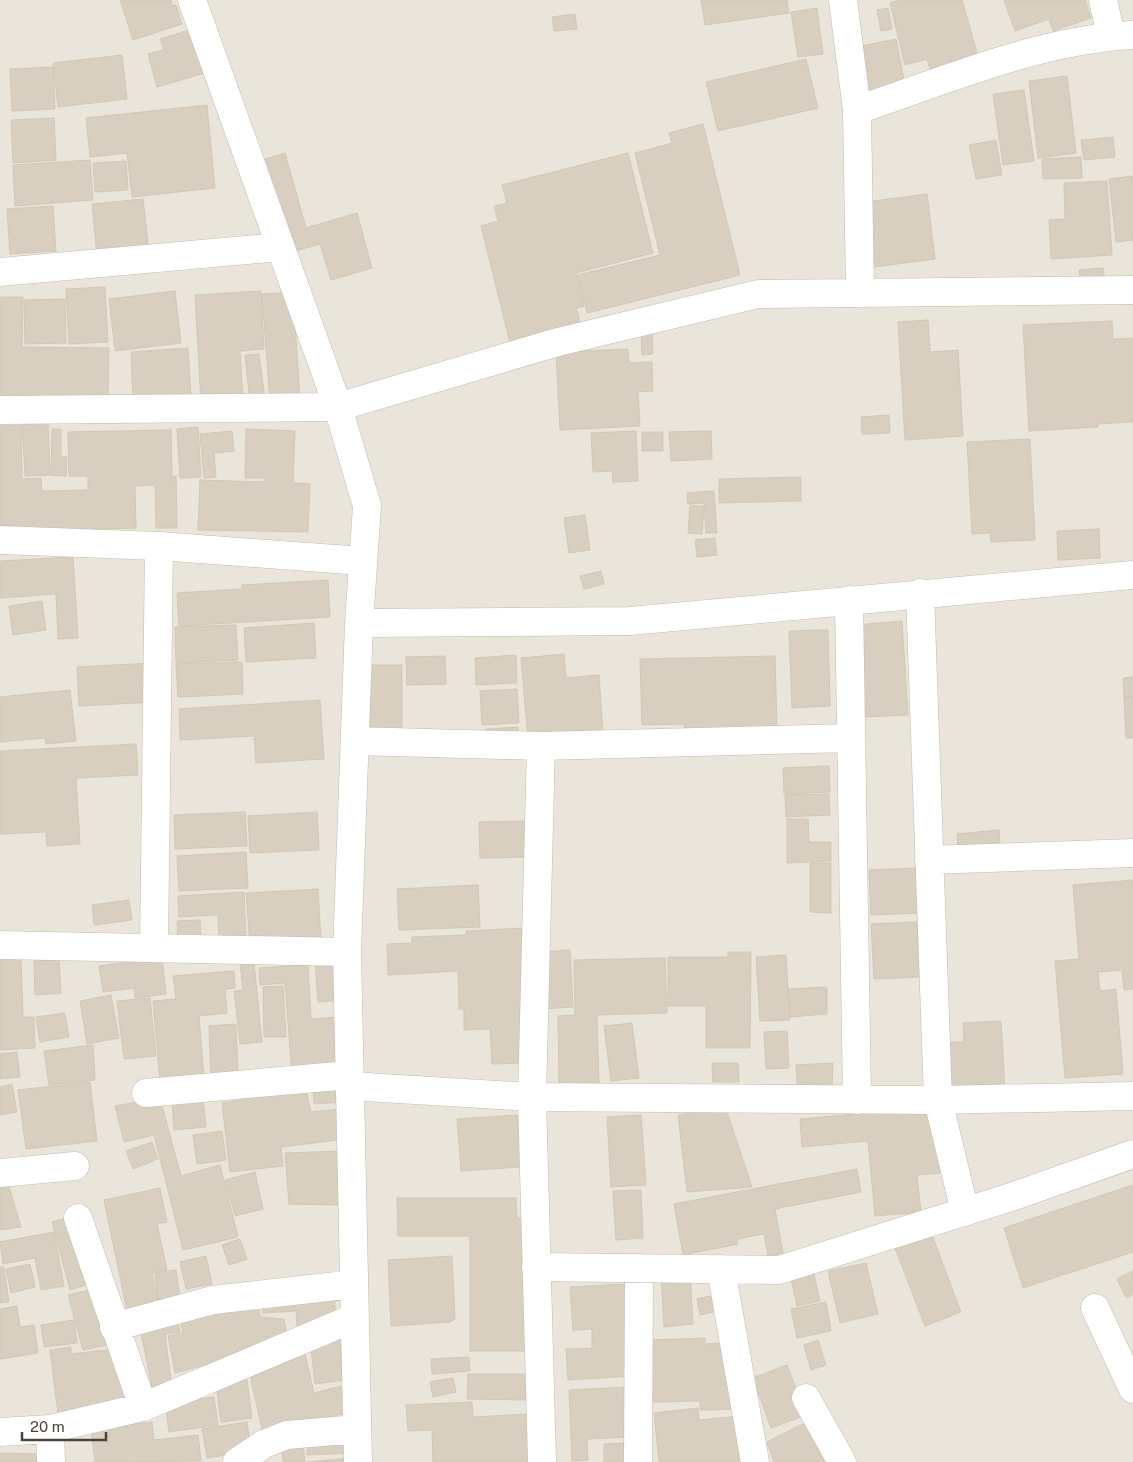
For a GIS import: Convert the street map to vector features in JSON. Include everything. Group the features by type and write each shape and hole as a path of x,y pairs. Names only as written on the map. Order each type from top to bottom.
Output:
{"street":[{"path":"192,0 338,407 367,506 359,623 347,952 358,1462"},
{"path":"843,0 857,110 860,293"},
{"path":"857,110 1046,47 1122,36 1103,0"},
{"path":"0,272 280,247"},
{"path":"0,410 338,407 558,342 758,294 1133,290"},
{"path":"0,540 159,546 362,561"},
{"path":"154,948 159,546"},
{"path":"359,623 630,621 1133,575"},
{"path":"920,593 938,1100 964,1212"},
{"path":"849,600 857,1100"},
{"path":"355,741 541,746 851,738"},
{"path":"541,746 532,1097 542,1462"},
{"path":"929,860 1133,853"},
{"path":"0,946 347,952"},
{"path":"146,1093 350,1081 532,1097 938,1100 1133,1096"},
{"path":"536,1267 779,1270 964,1212 1133,1154"},
{"path":"0,1173 76,1166"},
{"path":"78,1218 143,1407"},
{"path":"638,1462 639,1268"},
{"path":"721,1270 755,1462"},
{"path":"114,1327 213,1300 354,1284"},
{"path":"1095,1308 1133,1389"},
{"path":"0,1432 50,1429 143,1407 354,1318"},
{"path":"806,1398 842,1462"},
{"path":"50,1429 51,1462"},
{"path":"237,1462 264,1444 287,1435 357,1429"}],"shaded area":[{"path":"0,0 1133,0 1133,1462 0,1462"}],"building":[{"path":"120,0 171,0 172,6 176,5 182,24 133,40"},
{"path":"701,0 787,0 789,13 705,25"},
{"path":"900,0 962,0 978,56 930,69 927,59 905,65 890,3"},
{"path":"1004,0 1085,0 1091,18 1053,31 1049,19 1015,31"},
{"path":"817,8 823,54 798,57 791,12"},
{"path":"888,8 892,29 881,31 877,10"},
{"path":"575,14 577,29 554,31 552,17"},
{"path":"193,29 205,73 157,87 148,54 164,50 160,39"},
{"path":"896,39 905,85 866,93 857,47"},
{"path":"122,55 127,99 58,107 53,63"},
{"path":"806,59 818,108 718,131 706,82"},
{"path":"53,67 55,109 12,111 10,69"},
{"path":"1067,76 1076,153 1038,158 1029,81"},
{"path":"1024,90 1034,161 1003,165 993,94"},
{"path":"207,105 215,188 132,197 127,153 90,157 86,118"},
{"path":"54,118 56,160 13,163 11,120"},
{"path":"703,124 740,275 587,313 578,275 660,255 635,153 672,143 669,133"},
{"path":"1113,137 1115,157 1084,160 1081,140"},
{"path":"996,140 1002,175 976,179 969,145"},
{"path":"285,153 306,228 357,213 372,268 331,280 320,244 289,253 262,160"},
{"path":"628,153 653,253 576,273 584,306 576,308 581,325 510,343 481,226 498,221 494,206 507,203 502,185"},
{"path":"1081,157 1082,178 1043,179 1042,159"},
{"path":"90,160 93,200 15,206 13,165"},
{"path":"126,161 128,190 95,192 93,163"},
{"path":"1133,176 1133,240 1116,242 1109,179"},
{"path":"1107,181 1112,255 1051,259 1049,220 1065,219 1064,183"},
{"path":"927,194 935,259 874,267 866,202"},
{"path":"143,199 149,251 97,256 92,204"},
{"path":"53,206 56,251 10,254 7,209"},
{"path":"1103,268 1105,282 1081,285 1079,270"},
{"path":"105,287 108,342 69,344 66,289"},
{"path":"175,291 181,343 115,351 109,299"},
{"path":"261,291 264,349 240,351 243,401 201,403 195,295"},
{"path":"293,292 300,400 270,402 262,294"},
{"path":"0,297 23,297 22,347 109,348 108,398 0,396"},
{"path":"65,299 66,343 25,344 24,300"},
{"path":"928,320 930,352 958,350 963,436 905,440 898,322"},
{"path":"1112,321 1113,339 1133,338 1133,422 1098,424 1098,427 1029,431 1023,325"},
{"path":"652,327 653,354 642,355 641,328"},
{"path":"188,348 191,397 133,401 131,352"},
{"path":"628,349 629,363 652,362 653,391 638,392 640,426 560,430 556,352"},
{"path":"259,354 265,399 250,401 245,355"},
{"path":"889,415 890,433 862,434 861,417"},
{"path":"48,423 50,475 25,476 22,424"},
{"path":"21,425 22,479 41,478 42,491 88,490 88,476 69,476 68,432 171,430 172,476 176,476 177,528 156,528 155,485 135,486 136,528 22,531 22,525 0,526 0,426"},
{"path":"198,427 201,477 180,478 177,429"},
{"path":"52,429 61,429 61,456 67,457 66,476 51,475"},
{"path":"246,429 295,431 293,483 310,484 308,532 198,530 200,480 264,482 264,478 245,478"},
{"path":"232,431 234,451 214,453 216,477 204,478 200,434"},
{"path":"636,431 638,481 613,482 612,471 593,472 591,433"},
{"path":"711,431 712,459 671,461 669,432"},
{"path":"642,432 663,432 663,451 642,451"},
{"path":"1030,439 1035,540 991,542 990,533 972,534 967,442"},
{"path":"801,477 801,501 719,503 719,479"},
{"path":"714,491 717,533 706,533 704,503 688,504 687,493"},
{"path":"690,506 704,506 702,534 688,533"},
{"path":"585,515 590,550 569,553 564,518"},
{"path":"1099,529 1100,558 1058,560 1057,531"},
{"path":"715,538 717,555 697,557 695,540"},
{"path":"73,557 78,638 58,639 56,594 0,598 0,561"},
{"path":"601,571 604,584 584,589 580,576"},
{"path":"328,580 330,617 179,626 177,593 242,589 242,585"},
{"path":"42,601 46,630 13,635 9,606"},
{"path":"902,621 908,715 862,717 856,625"},
{"path":"314,623 316,658 246,662 244,628"},
{"path":"236,625 238,660 176,663 175,627"},
{"path":"828,630 830,706 792,708 789,631"},
{"path":"564,654 566,678 599,675 603,735 528,740 521,658"},
{"path":"516,655 517,683 476,685 475,658"},
{"path":"445,656 446,684 407,685 406,657"},
{"path":"775,656 777,732 685,734 684,724 642,725 640,659"},
{"path":"242,662 243,694 178,697 176,664"},
{"path":"152,663 155,702 79,706 77,667"},
{"path":"370,665 402,665 402,735 370,734"},
{"path":"1133,677 1133,697 1124,697 1123,678"},
{"path":"517,689 519,723 482,725 480,691"},
{"path":"70,690 76,741 46,744 45,738 0,742 0,697"},
{"path":"1133,697 1133,738 1126,738 1124,698"},
{"path":"320,700 324,759 256,763 254,736 180,740 179,709"},
{"path":"518,727 518,738 486,740 485,729"},
{"path":"136,744 138,775 76,778 80,844 47,846 46,832 0,834 0,751"},
{"path":"829,766 830,792 784,794 783,768"},
{"path":"829,794 830,815 786,817 785,795"},
{"path":"245,812 247,846 175,849 174,815"},
{"path":"317,812 319,850 250,853 248,816"},
{"path":"787,819 808,819 809,842 831,842 831,861 787,863"},
{"path":"529,821 530,857 480,858 479,822"},
{"path":"999,830 1000,846 958,849 957,834"},
{"path":"246,852 248,888 179,891 177,856"},
{"path":"810,863 831,863 831,913 810,912"},
{"path":"916,868 918,913 871,915 869,870"},
{"path":"1133,880 1133,989 1124,990 1122,970 1098,972 1100,991 1116,989 1123,1074 1065,1078 1055,961 1079,959 1073,885"},
{"path":"478,885 480,927 399,930 397,889"},
{"path":"318,889 321,940 250,945 246,893"},
{"path":"244,892 246,940 219,942 218,915 179,917 178,896"},
{"path":"129,900 132,920 94,925 92,905"},
{"path":"200,920 201,943 178,944 177,921"},
{"path":"917,922 920,977 874,979 871,924"},
{"path":"523,928 528,1063 492,1064 490,1029 464,1030 464,1009 459,1009 458,971 388,975 387,944 412,943 412,937 466,935 466,931"},
{"path":"570,950 573,1007 544,1009 541,952"},
{"path":"728,952 751,952 750,1048 706,1048 706,1006 668,1006 668,957 728,957"},
{"path":"786,955 790,1020 760,1021 756,957"},
{"path":"162,957 166,994 135,998 134,988 103,992 99,966"},
{"path":"665,958 667,1013 597,1015 599,1086 559,1087 558,1016 575,1015 574,960"},
{"path":"21,959 23,1017 34,1017 35,1048 0,1050 0,960"},
{"path":"340,959 343,1000 318,1002 315,961"},
{"path":"59,960 61,993 35,995 34,961"},
{"path":"254,962 262,1042 240,1044 234,991 243,990 240,963"},
{"path":"308,965 311,1019 340,1017 343,1070 292,1076 285,983 260,985 259,968"},
{"path":"234,971 235,988 225,989 227,1013 199,1016 204,1078 160,1082 153,1001 176,999 173,976"},
{"path":"283,986 286,1037 264,1037 263,987"},
{"path":"827,987 827,1014 790,1017 788,989"},
{"path":"111,995 119,1038 87,1044 80,1001"},
{"path":"150,998 156,1056 124,1059 117,1001"},
{"path":"65,1013 69,1037 40,1042 36,1017"},
{"path":"1001,1021 1005,1090 950,1092 947,1042 964,1042 963,1023"},
{"path":"632,1023 639,1078 611,1081 604,1026"},
{"path":"236,1024 238,1077 211,1079 209,1026"},
{"path":"787,1031 789,1068 766,1069 764,1032"},
{"path":"93,1045 95,1080 49,1085 44,1051"},
{"path":"17,1052 20,1077 0,1079 0,1054"},
{"path":"712,1063 738,1063 739,1082 713,1082"},
{"path":"833,1063 832,1092 798,1095 796,1065"},
{"path":"90,1082 97,1141 26,1149 18,1090"},
{"path":"12,1084 17,1112 0,1115 0,1087"},
{"path":"343,1085 344,1102 314,1104 313,1087"},
{"path":"305,1088 311,1112 341,1109 345,1139 281,1147 283,1166 230,1172 222,1103"},
{"path":"160,1098 181,1176 220,1165 238,1237 183,1250 154,1135 124,1142 115,1106"},
{"path":"203,1098 206,1127 174,1130 172,1101"},
{"path":"933,1107 940,1173 917,1175 921,1212 875,1216 868,1141 802,1147 800,1119"},
{"path":"726,1109 752,1187 687,1192 678,1115"},
{"path":"517,1115 521,1167 461,1171 457,1119"},
{"path":"641,1115 646,1185 611,1187 607,1117"},
{"path":"222,1131 226,1160 197,1164 193,1135"},
{"path":"152,1142 158,1159 133,1169 126,1151"},
{"path":"341,1151 339,1205 289,1204 285,1153"},
{"path":"857,1169 861,1192 775,1209 783,1253 768,1256 764,1234 737,1239 738,1244 683,1255 674,1204"},
{"path":"255,1172 263,1209 235,1216 225,1180"},
{"path":"6,1177 21,1227 0,1230 0,1178"},
{"path":"1133,1185 1133,1252 1023,1288 1004,1228"},
{"path":"160,1188 167,1222 157,1224 167,1270 152,1273 159,1304 127,1311 104,1200"},
{"path":"641,1190 643,1238 616,1240 613,1191"},
{"path":"397,1198 516,1198 517,1218 527,1218 526,1351 470,1351 470,1236 398,1236"},
{"path":"73,1216 92,1283 70,1290 52,1222"},
{"path":"54,1232 64,1286 41,1290 35,1258 3,1264 0,1242"},
{"path":"932,1235 961,1312 925,1326 895,1248"},
{"path":"240,1239 247,1259 229,1265 222,1245"},
{"path":"206,1256 212,1284 186,1289 180,1262"},
{"path":"452,1256 455,1319 450,1322 391,1326 388,1260"},
{"path":"866,1263 878,1314 840,1323 828,1271"},
{"path":"30,1264 35,1287 11,1293 6,1269"},
{"path":"812,1265 820,1301 797,1306 789,1270"},
{"path":"0,1267 4,1267 9,1302 0,1303"},
{"path":"176,1270 180,1297 158,1300 155,1273"},
{"path":"1133,1271 1133,1294 1126,1298 1117,1279"},
{"path":"690,1273 693,1324 664,1327 661,1275"},
{"path":"626,1284 632,1376 568,1380 566,1349 592,1348 592,1329 573,1330 570,1287"},
{"path":"94,1289 111,1344 83,1350 68,1295"},
{"path":"334,1292 336,1322 297,1327 296,1311 263,1313 262,1300"},
{"path":"719,1294 722,1310 700,1315 697,1299"},
{"path":"257,1300 260,1317 284,1319 288,1342 175,1373 168,1336 183,1333 179,1315"},
{"path":"826,1302 831,1331 797,1338 791,1309"},
{"path":"17,1306 20,1327 34,1325 38,1353 0,1359 0,1309"},
{"path":"176,1314 180,1332 165,1334 172,1389 153,1392 139,1323"},
{"path":"74,1320 77,1343 44,1347 41,1325"},
{"path":"339,1336 344,1380 315,1384 310,1339"},
{"path":"705,1338 705,1344 727,1343 737,1409 700,1410 700,1401 652,1402 650,1340"},
{"path":"818,1340 826,1365 811,1370 804,1345"},
{"path":"71,1347 71,1354 115,1349 131,1401 58,1414 50,1350"},
{"path":"304,1350 314,1393 341,1386 347,1413 263,1433 248,1367"},
{"path":"469,1357 470,1371 432,1374 431,1359"},
{"path":"787,1365 806,1415 771,1428 753,1378"},
{"path":"468,1374 527,1374 527,1400 467,1399"},
{"path":"453,1378 456,1392 433,1397 430,1382"},
{"path":"247,1380 252,1418 221,1422 216,1384"},
{"path":"627,1387 629,1437 587,1439 588,1460 572,1461 569,1390"},
{"path":"214,1397 218,1425 169,1432 165,1403"},
{"path":"472,1402 473,1417 528,1414 529,1462 433,1462 432,1430 408,1431 406,1405"},
{"path":"698,1408 699,1420 741,1416 750,1462 659,1462 654,1413"},
{"path":"811,1420 830,1462 774,1462 767,1442"},
{"path":"152,1422 154,1440 198,1435 201,1461 95,1462 91,1429"},
{"path":"247,1422 251,1451 207,1458 202,1429"},
{"path":"351,1435 352,1453 307,1455 308,1437"},
{"path":"302,1436 305,1462 283,1462 281,1442"},
{"path":"630,1443 631,1462 604,1462 604,1444"},
{"path":"0,1453 43,1454 43,1462 0,1462"},
{"path":"349,1458 349,1462 307,1462"}]}
